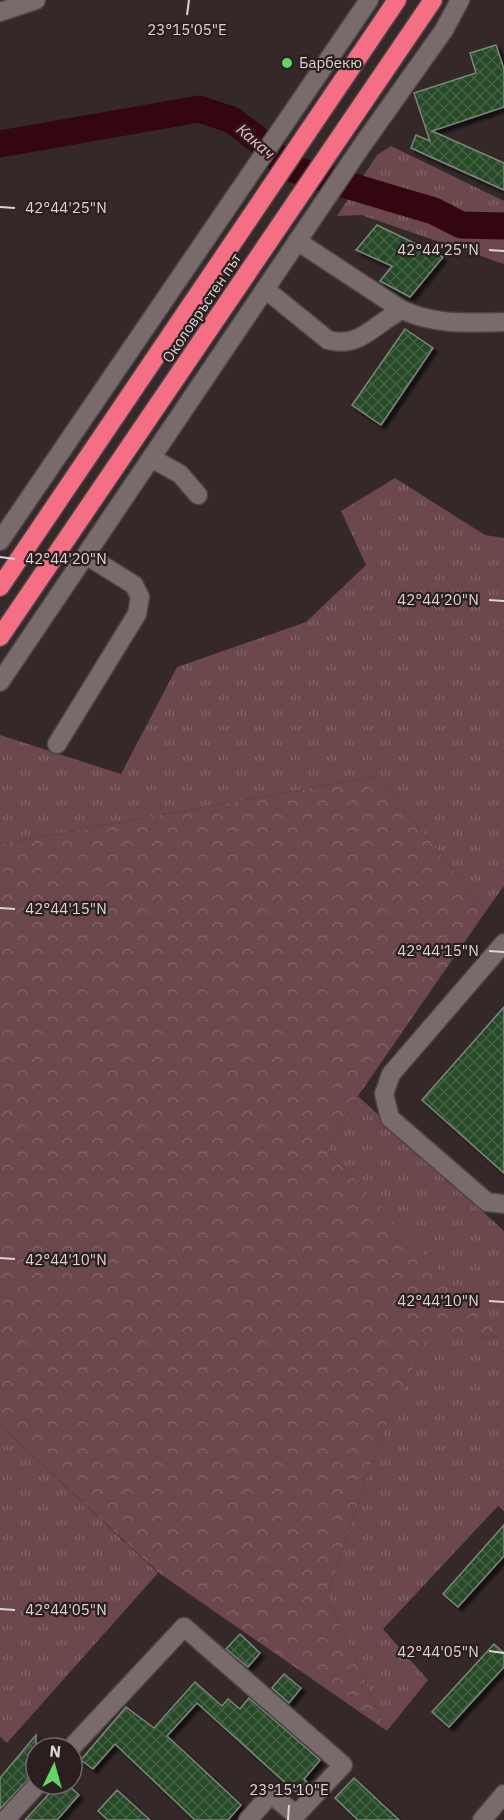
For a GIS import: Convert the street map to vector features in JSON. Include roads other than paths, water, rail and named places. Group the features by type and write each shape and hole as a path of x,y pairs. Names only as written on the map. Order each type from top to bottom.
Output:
{"highway":[{"name":"Околовръстен път","path":"2,584 398,0"},
{"name":"Околовръстен път","path":"0,637 433,0"}],"street":[{"path":"0,12 36,0"},
{"path":"0,541 369,0"},
{"path":"0,682 361,147 444,30 460,0"},
{"path":"297,241 402,310 440,322 504,322"},
{"path":"265,289 328,340 338,343 355,341 364,337 383,321 402,310"},
{"path":"151,458 180,474 198,495"},
{"path":"57,744 136,614 140,597 134,585 86,555"},
{"path":"504,943 391,1074 384,1094 390,1118 487,1202 504,1204"},
{"path":"83,1736 184,1627 343,1765 296,1815 271,1794 248,1820"},
{"path":"482,1820 504,1794"},
{"path":"5,1820 27,1796"}],"waterway":[{"name":"Какач","path":"0,144 199,109 232,120 266,146 286,167 434,211 461,225 504,226"}],"place":[{"name":"Барбекю","path":"287,63"}]}
